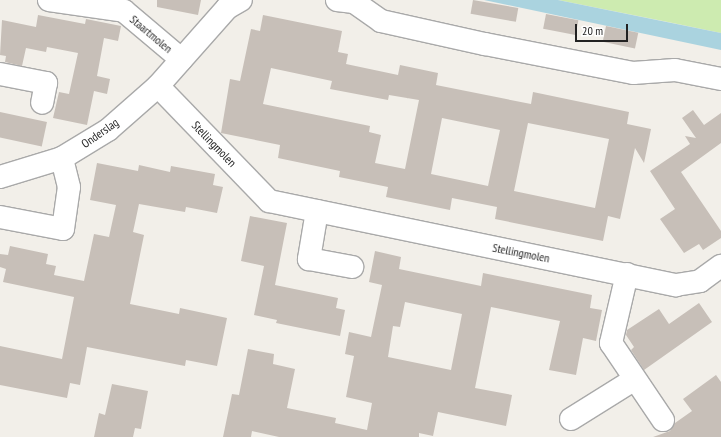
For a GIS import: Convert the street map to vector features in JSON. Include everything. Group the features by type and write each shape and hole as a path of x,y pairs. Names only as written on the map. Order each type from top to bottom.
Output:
{"street":[{"name":"Staartmolen","path":"49,0 124,11 181,59"},
{"path":"181,59 227,8 241,0"},
{"path":"337,0 354,2 381,21 485,44 633,73 675,70 721,79"},
{"name":"Onderslag","path":"0,177 62,158 108,130 158,86 181,59"},
{"path":"0,74 46,83 42,104"},
{"name":"Stellingmolen","path":"158,86 269,201 676,285 687,285 719,272"},
{"path":"0,217 63,229 69,187 62,158"},
{"path":"317,211 308,259 352,267"},
{"path":"627,274 611,343 663,420"},
{"path":"571,419 635,379"}],"green space":[{"path":"558,0 721,0 721,33 668,22"}],"water":[{"path":"484,0 558,0 721,33 721,50"}],"building":[{"path":"157,0 201,0 198,15 157,7"},
{"path":"473,0 518,8 516,22 471,14"},
{"path":"546,14 578,20 576,35 543,29"},
{"path":"38,15 85,24 86,19 121,26 118,41 104,38 97,76 110,79 107,94 94,91 87,125 53,118 59,92 69,94 78,53 47,47 46,52 26,48 22,66 5,62 6,56 0,55 2,20 36,27"},
{"path":"263,15 342,31 338,52 348,54 346,64 398,75 400,65 438,73 436,85 531,104 533,92 629,112 627,124 651,129 644,163 635,148 620,219 608,216 603,241 495,219 497,207 452,198 450,210 386,197 388,187 339,177 340,171 278,158 280,145 221,133 230,79 240,81 251,29 260,31","holes":["271,68 332,81 330,89 388,100 389,95 419,100 405,169 375,163 381,135 369,132 370,126 263,104","442,118 500,130 488,186 431,174","528,123 609,139 595,208 514,191"]},
{"path":"606,26 638,33 635,49 603,42"},
{"path":"693,110 704,125 721,113 721,143 681,172 721,231 721,238 703,250 699,244 684,253 660,219 675,209 650,171 690,144 685,136 696,138 682,118"},
{"path":"0,112 47,122 42,146 0,138"},
{"path":"97,163 138,171 139,165 170,172 171,166 215,174 213,185 223,187 217,213 186,207 185,212 139,204 133,232 144,235 130,304 179,314 180,308 227,318 217,366 186,360 185,366 87,347 80,385 70,383 67,398 0,385 0,346 62,359 74,297 3,282 6,269 0,267 0,254 8,255 10,246 48,254 46,264 56,266 54,275 84,281 94,234 109,237 116,205 90,200"},
{"path":"250,216 287,223 275,285 338,298 336,308 345,310 340,336 276,323 277,320 254,315 264,266 241,261"},
{"path":"375,251 401,257 399,269 481,286 483,273 592,295 590,308 602,310 596,341 583,338 576,375 549,370 560,321 491,307 475,388 512,395 506,426 438,412 433,436 419,433 419,437 279,437 252,431 251,437 223,437 232,394 239,395 248,349 274,354 273,364 295,369 287,408 336,418 335,423 367,430 372,403 346,397 354,356 345,354 349,332 371,337 382,285 369,282","holes":["405,302 462,314 451,370 388,357 393,326 400,327"]},
{"path":"699,303 712,322 644,370 631,350 634,347 626,335 627,330 659,309 669,324"},
{"path":"716,375 721,382 721,437 653,437 670,431 675,423 692,411 683,399"},
{"path":"112,384 148,391 141,429 135,428 133,437 94,437 99,413 105,415"}]}
